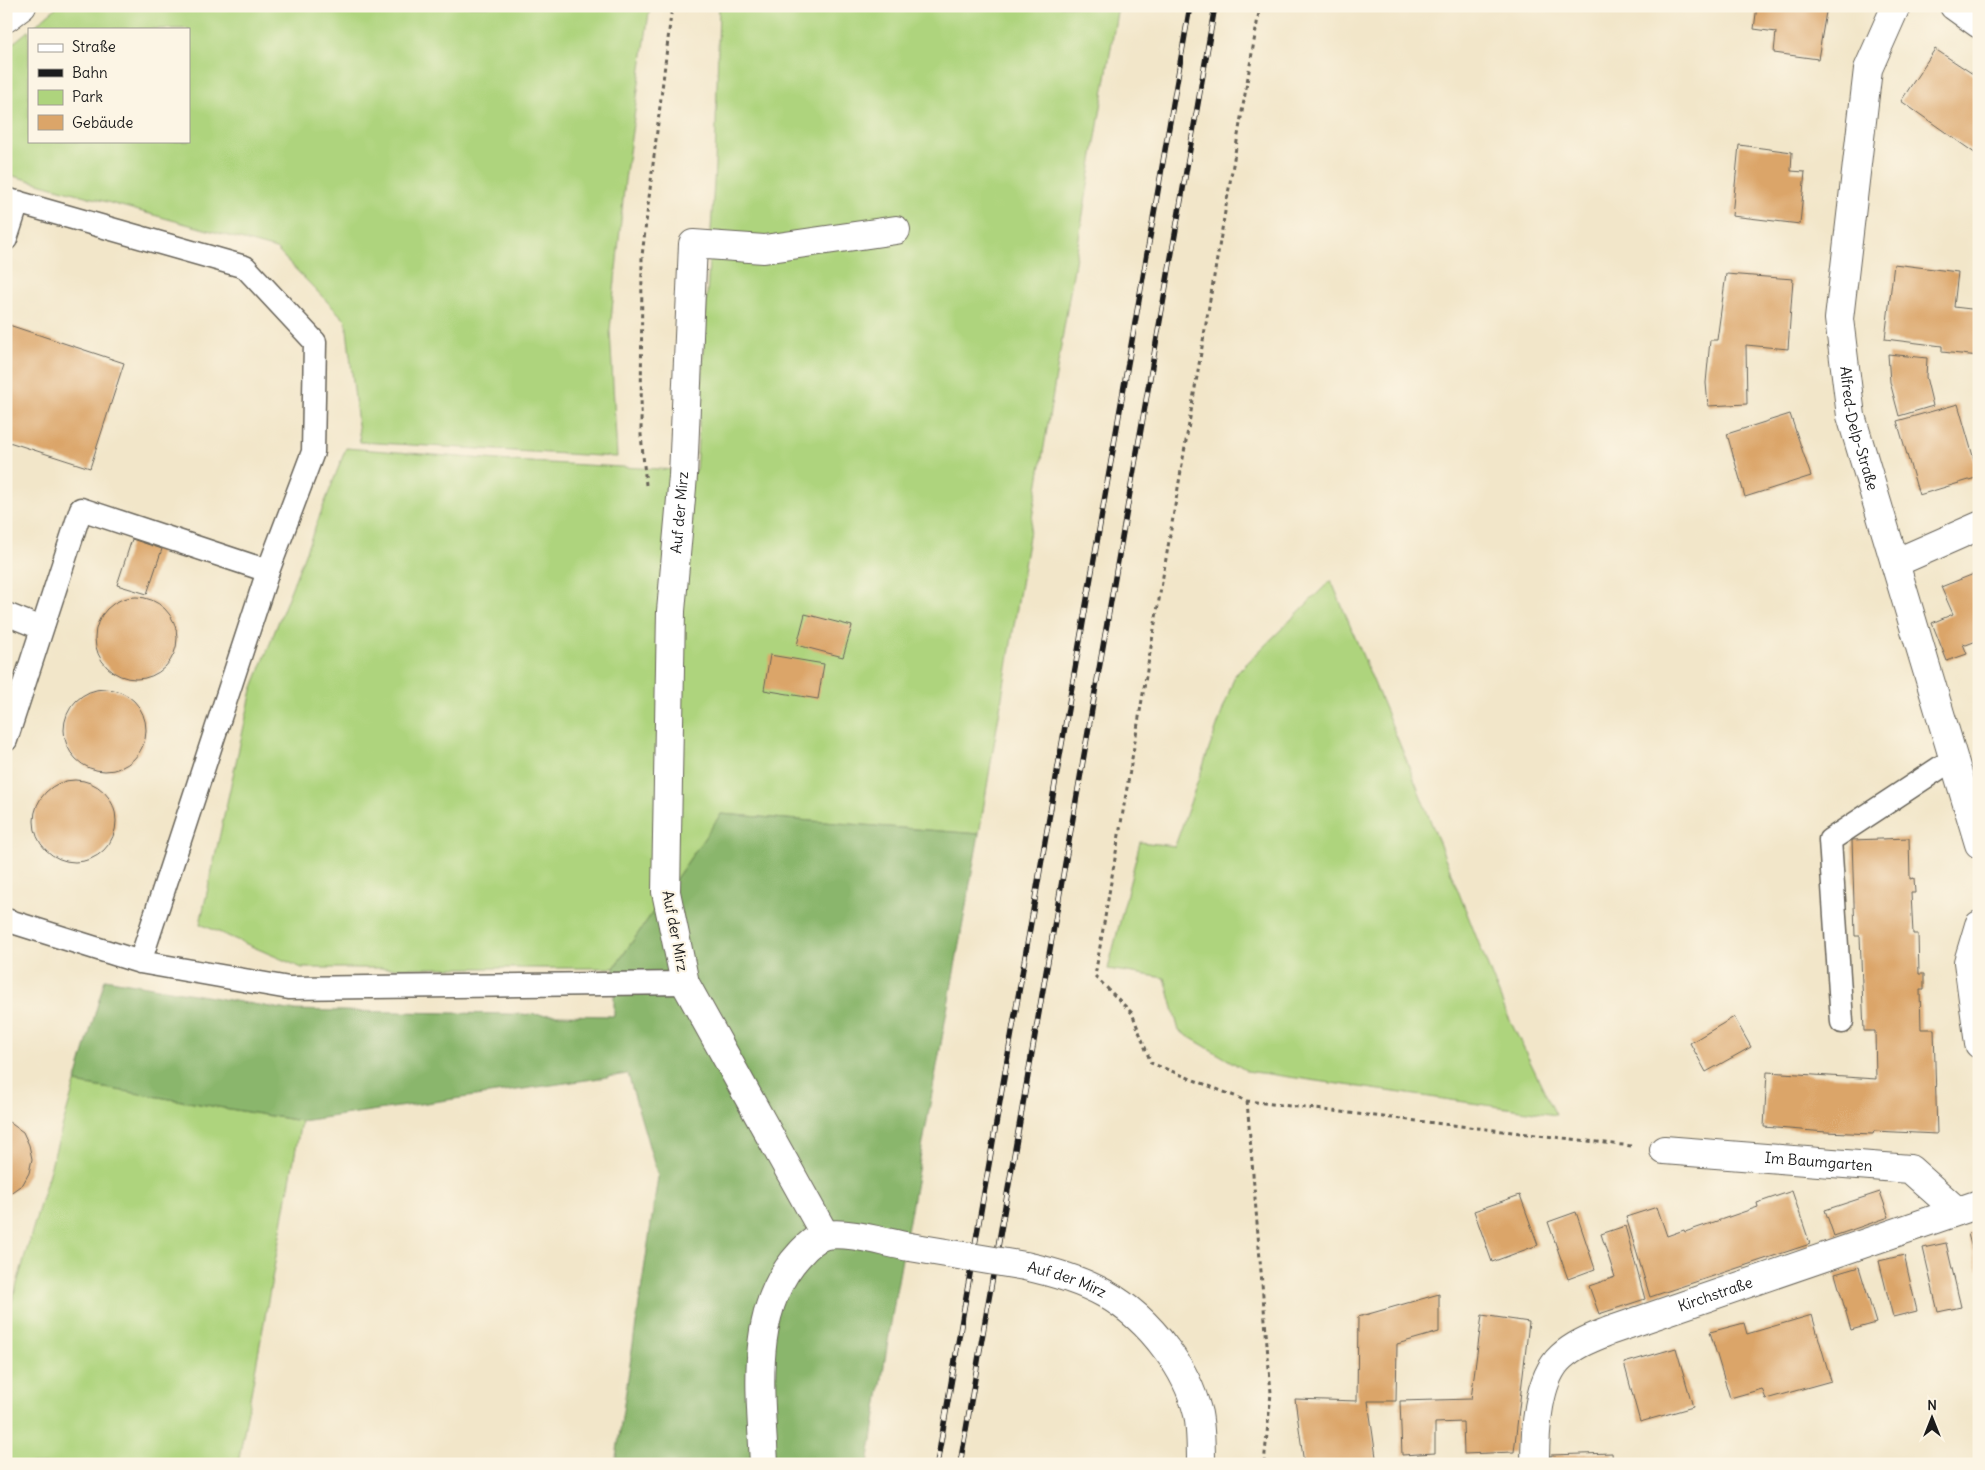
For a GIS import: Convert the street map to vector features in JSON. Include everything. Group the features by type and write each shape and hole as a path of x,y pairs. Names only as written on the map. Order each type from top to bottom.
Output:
{"street":[{"path":"6,18 22,6"},
{"name":"Alfred-Delp-Straße","path":"1896,6 1868,69 1839,320 1851,416 1979,844"},
{"path":"1954,6 1979,24"},
{"name":"Auf der Mirz","path":"896,230 764,249 693,244 683,476 671,610 666,892 686,982 825,1235 841,1235 1025,1266 1061,1274 1093,1286 1138,1315 1178,1365 1198,1414 1201,1464"},
{"path":"1895,563 1979,526"},
{"path":"1979,925 1968,962 1979,1044"},
{"name":"Im Baumgarten","path":"1664,1150 1910,1169 1968,1208"},
{"name":"Kirchstraße","path":"1536,1464 1541,1400 1554,1367 1571,1349 1609,1330 1844,1252 1968,1208"},
{"path":"764,1464 762,1359 764,1330 770,1304 780,1280 794,1260 808,1245 825,1235"}],"lane":[{"path":"6,239 12,201 245,267 315,342 313,452 268,571 140,962"},
{"path":"6,740 81,509 268,571"},
{"path":"6,614 42,628"},
{"path":"1842,1022 1830,840 1953,759"},
{"name":"Auf der Mirz","path":"6,920 140,962 289,988 686,982"}],"path":[{"path":"647,490 641,435 642,256 672,6"},
{"path":"1260,6 1095,976 1132,1013 1151,1063 1247,1102 1664,1150"},
{"path":"1247,1102 1271,1393 1264,1464"}],"green space":[{"path":"58,6 650,6 625,180 610,330 617,457 360,442 346,321 276,249 6,174 6,49 28,31 28,142 190,142 190,28 32,28"},
{"path":"719,6 1118,6 979,834 721,814 614,968 302,968 200,924 252,690 346,448 511,461 696,471 715,166"},
{"path":"1331,580 1406,759 1506,1012 1556,1115 1247,1071 1179,1031 1165,978 1108,969 1140,842 1175,846 1235,675"},
{"path":"721,814 979,834 896,1292 868,1464 615,1464 658,1177 628,1074 301,1121 75,1083 105,979 288,1010 614,1016 614,968"},
{"path":"75,1083 301,1121 238,1464 6,1464 6,1322"}],"building":[{"path":"1757,6 1827,6 1818,59 1774,53 1776,32 1754,29"},
{"path":"1935,49 1979,78 1979,156 1901,101"},
{"path":"1739,145 1792,152 1791,171 1805,172 1800,224 1732,216"},
{"path":"1894,264 1958,272 1954,307 1979,310 1979,356 1942,352 1942,346 1885,339"},
{"path":"1726,274 1793,279 1788,349 1746,345 1747,404 1708,406 1706,383 1710,340 1717,340"},
{"path":"6,324 124,363 90,468 6,441"},
{"path":"1888,354 1927,358 1926,377 1933,406 1899,416 1890,382"},
{"path":"1958,404 1979,477 1919,495 1897,421"},
{"path":"1790,414 1811,476 1745,497 1727,434"},
{"path":"132,539 162,549 147,594 117,585"},
{"path":"1979,572 1979,640 1966,645 1963,644 1967,654 1947,661 1932,623 1953,614 1941,587"},
{"path":"128,597 144,597 159,604 170,615 177,630 174,654 165,667 144,679 128,679 113,672 102,661 95,646 95,630 102,615 113,604"},
{"path":"805,614 852,626 843,657 797,645"},
{"path":"770,655 824,664 818,699 764,690"},
{"path":"97,689 113,689 128,696 139,707 146,722 143,746 134,759 113,771 97,771 82,764 71,753 64,738 64,722 71,707 82,696"},
{"path":"67,780 83,780 98,787 109,798 116,813 113,837 104,850 83,862 67,862 52,855 41,844 34,829 34,813 41,798 52,787"},
{"path":"1909,838 1910,879 1914,878 1915,893 1911,893 1913,934 1918,934 1919,974 1924,974 1924,990 1920,990 1921,1029 1934,1029 1937,1134 1874,1131 1873,1134 1764,1127 1767,1072 1876,1079 1875,1031 1864,1031 1860,936 1855,936 1852,840"},
{"path":"1734,1017 1751,1047 1706,1072 1690,1043"},
{"path":"6,1120 23,1132 29,1145 32,1159 29,1173 23,1184 6,1196"},
{"path":"1792,1191 1810,1244 1650,1297 1626,1217 1657,1207 1667,1236 1684,1230 1685,1232 1758,1207 1757,1203"},
{"path":"1880,1192 1889,1217 1834,1236 1825,1210"},
{"path":"1520,1195 1538,1245 1492,1262 1474,1211"},
{"path":"1576,1212 1595,1269 1568,1279 1548,1222"},
{"path":"1625,1226 1645,1299 1599,1314 1589,1286 1615,1277 1601,1234"},
{"path":"1979,1231 1979,1270 1978,1270 1968,1234"},
{"path":"1946,1243 1961,1307 1938,1312 1923,1248"},
{"path":"1904,1255 1917,1311 1893,1317 1879,1261"},
{"path":"1859,1267 1876,1323 1851,1330 1835,1274"},
{"path":"1439,1294 1439,1332 1397,1344 1396,1401 1368,1401 1377,1464 1304,1464 1295,1399 1357,1401 1358,1317"},
{"path":"1482,1315 1529,1322 1514,1452 1464,1454 1463,1422 1435,1423 1435,1453 1402,1455 1400,1401 1471,1399"},
{"path":"1812,1315 1831,1381 1766,1399 1762,1389 1730,1398 1710,1332 1744,1323 1747,1334"},
{"path":"1676,1348 1693,1407 1640,1422 1624,1363"},
{"path":"1612,1453 1613,1464 1551,1464 1551,1455"}],"railway":[{"path":"937,1464 1190,6"},
{"path":"960,1464 1215,6"}]}
